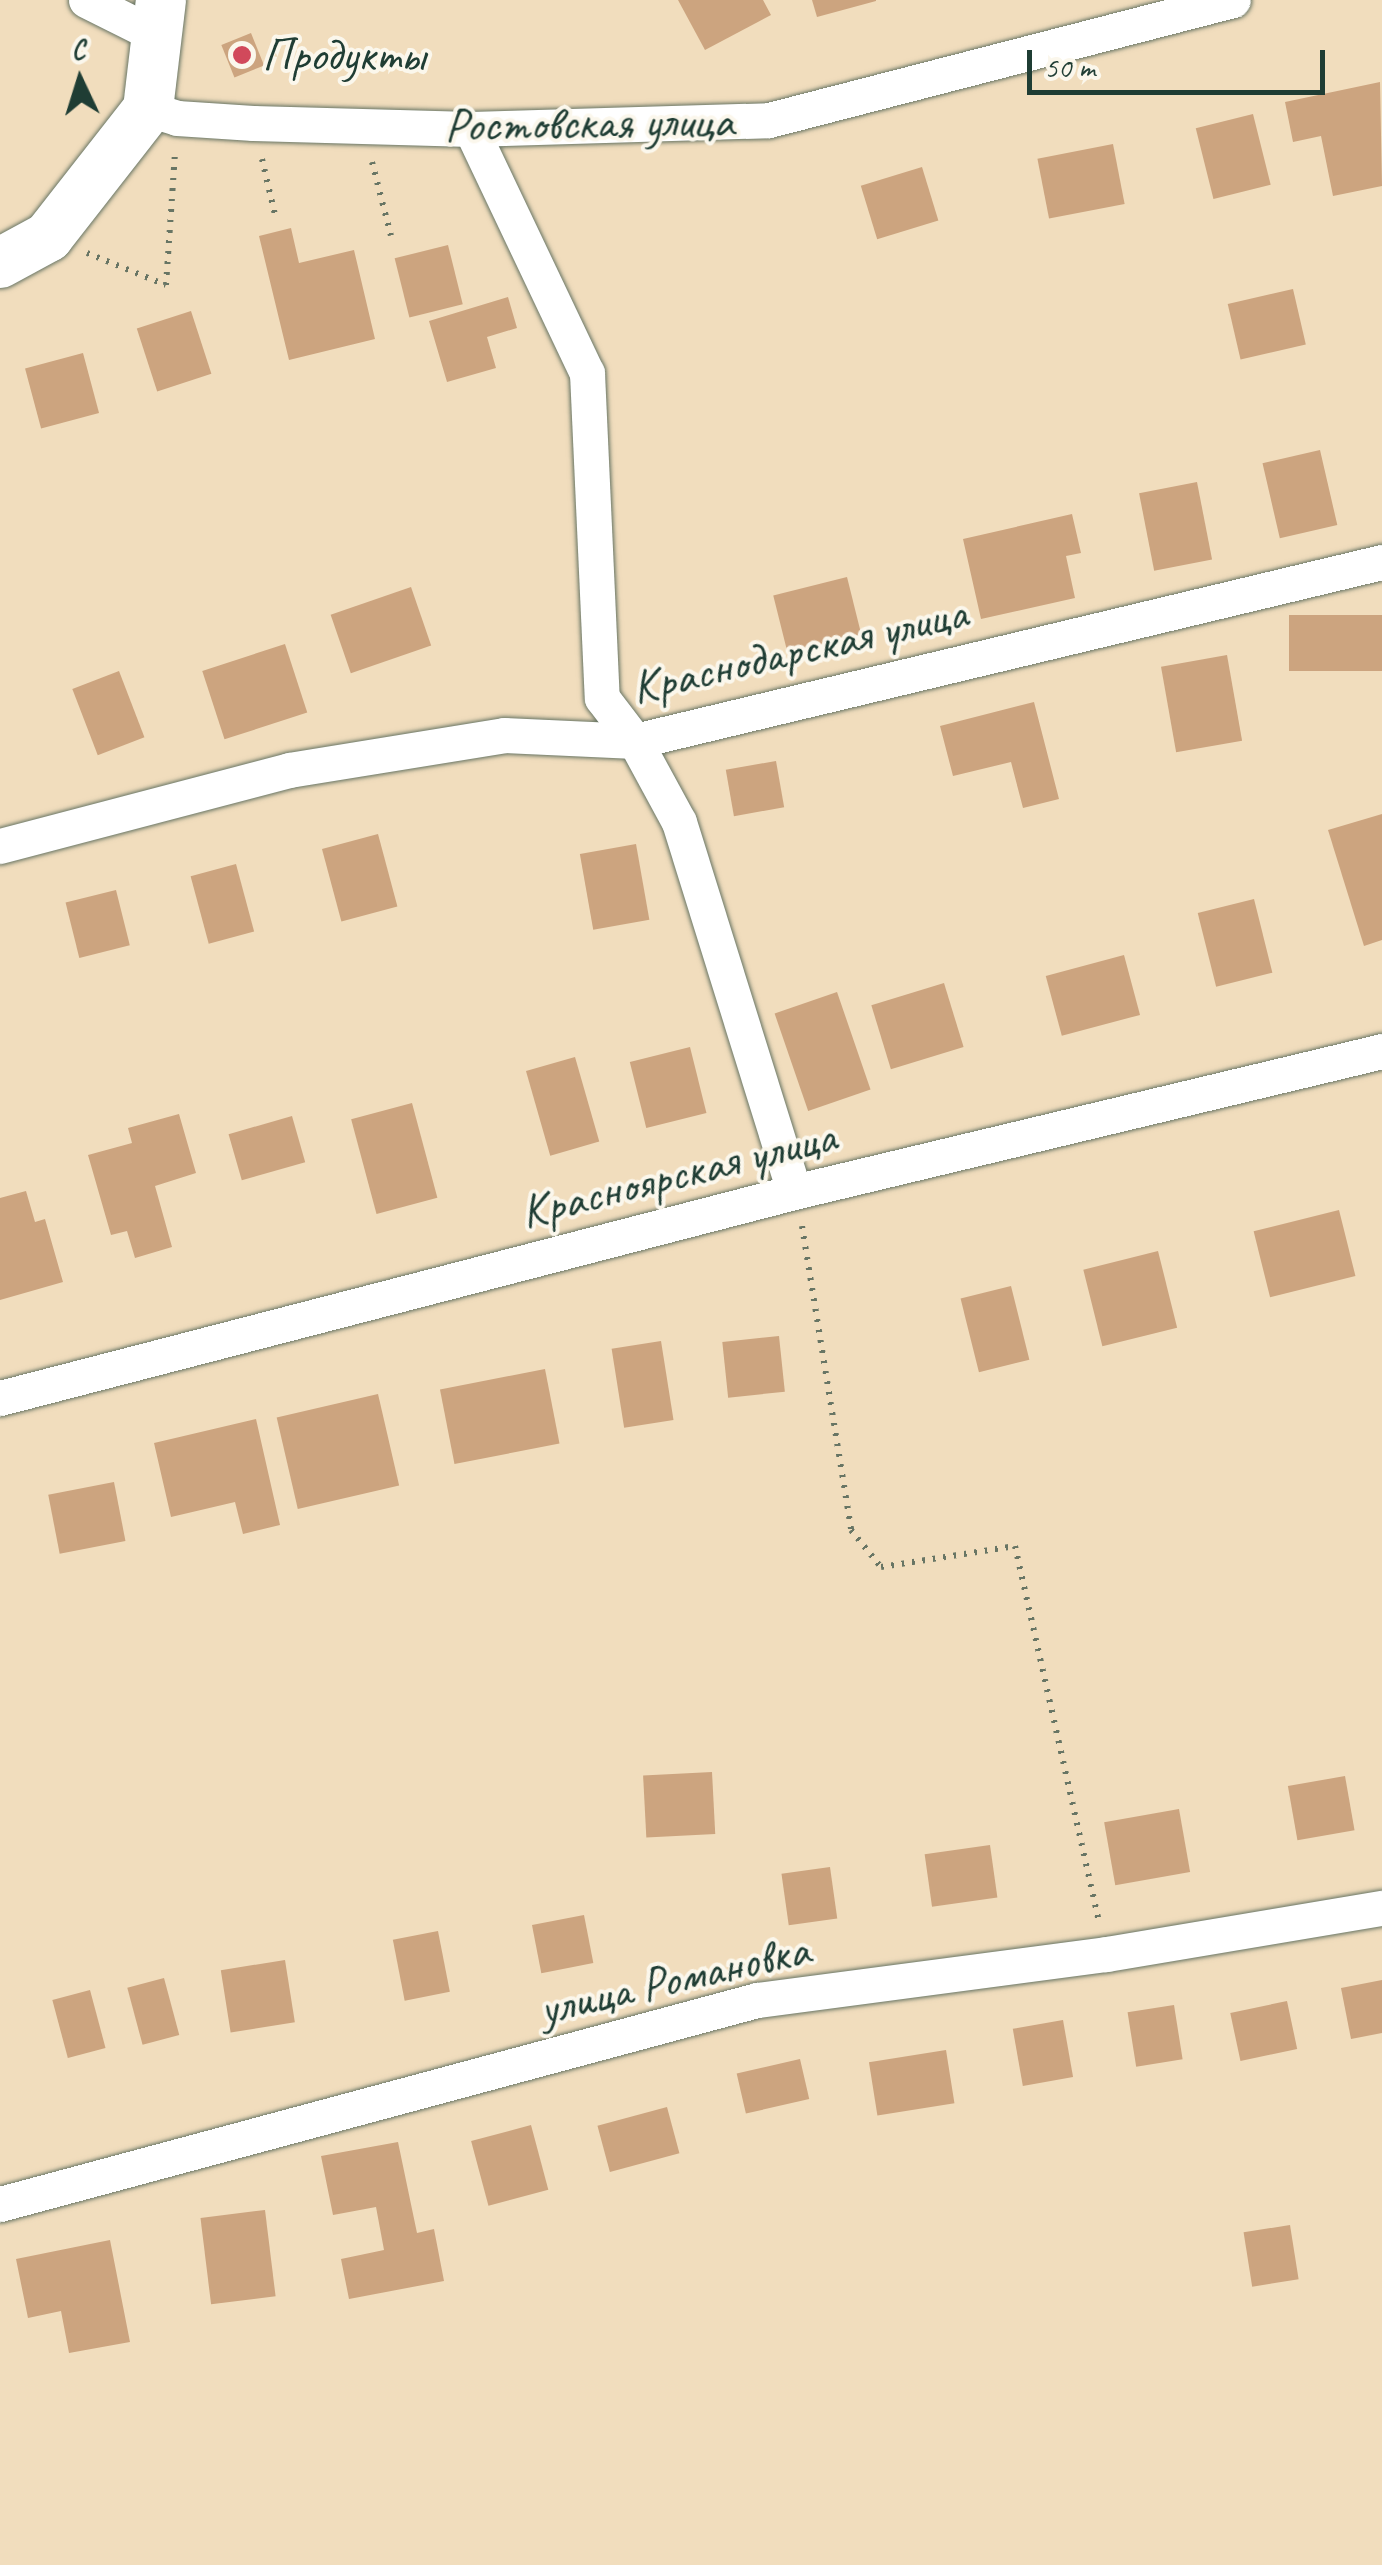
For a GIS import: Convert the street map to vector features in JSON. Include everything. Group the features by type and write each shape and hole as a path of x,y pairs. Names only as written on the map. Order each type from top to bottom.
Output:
{"street":[{"path":"0,263 48,237 162,113 160,18 86,0"},
{"name":"Ростовская улица","path":"162,113 253,123 362,122 471,129 769,120 1233,0"},
{"path":"471,129 587,373 602,698 635,741 679,822 794,1192"},
{"name":"Краснодарская улица","path":"0,846 328,764 504,735 635,741 1382,562"},
{"name":"Красноярская улица","path":"0,1398 794,1192 1382,1051"},
{"name":"улица Романовка","path":"0,2204 757,2000 1106,1954 1382,1908"}],"path":[{"path":"48,237 166,285 162,113"},
{"path":"362,122 391,236"},
{"path":"253,123 276,218"},
{"path":"794,1192 818,1300 851,1530 881,1567 1015,1546 1106,1954"}],"building":[{"path":"678,0 763,0 771,15 705,50"},
{"path":"812,0 876,0 876,1 817,17"},
{"name":"Продукты","path":"251,33 264,65 234,77 221,45"},
{"path":"1380,82 1382,186 1333,196 1321,136 1293,142 1285,102"},
{"path":"1253,114 1271,185 1213,199 1196,128"},
{"path":"1113,144 1125,204 1049,219 1037,159"},
{"path":"922,167 938,221 877,239 861,186"},
{"path":"291,228 299,263 354,250 375,339 289,360 259,236"},
{"path":"448,245 463,304 409,317 395,258"},
{"path":"1293,289 1306,345 1241,360 1228,304"},
{"path":"508,297 517,328 487,337 496,368 447,382 429,321"},
{"path":"191,311 211,374 157,391 137,329"},
{"path":"83,353 99,413 41,428 25,369"},
{"path":"1320,450 1337,525 1280,538 1263,463"},
{"path":"1197,482 1212,560 1154,571 1139,493"},
{"path":"1072,514 1081,553 1066,556 1075,598 981,619 963,539"},
{"path":"847,577 862,637 788,656 773,595"},
{"path":"411,587 431,646 351,673 331,615"},
{"path":"1289,615 1382,615 1382,671 1289,671"},
{"path":"285,644 307,712 225,739 202,671"},
{"path":"1227,655 1242,741 1176,752 1161,667"},
{"path":"119,671 144,737 98,755 72,689"},
{"path":"1034,702 1059,799 1023,808 1011,762 953,776 940,726"},
{"path":"776,761 784,807 734,816 726,770"},
{"path":"1382,814 1382,940 1364,946 1328,830"},
{"path":"378,834 397,906 341,921 322,849"},
{"path":"636,844 649,920 593,930 580,854"},
{"path":"236,864 254,932 209,944 191,876"},
{"path":"116,890 130,945 79,958 66,903"},
{"path":"1254,899 1272,973 1216,987 1198,913"},
{"path":"1124,955 1140,1015 1062,1036 1046,976"},
{"path":"944,983 964,1047 891,1069 871,1005"},
{"path":"837,992 871,1089 808,1111 775,1013"},
{"path":"690,1047 706,1113 646,1128 630,1062"},
{"path":"575,1057 599,1142 550,1156 526,1071"},
{"path":"412,1103 437,1198 377,1214 351,1119"},
{"path":"179,1114 196,1173 155,1186 172,1247 135,1258 127,1231 111,1235 88,1155 132,1143 128,1128"},
{"path":"292,1116 305,1162 242,1180 229,1134"},
{"path":"26,1191 35,1222 45,1219 63,1282 0,1300 0,1198"},
{"path":"1339,1210 1355,1276 1270,1297 1254,1231"},
{"path":"1158,1251 1177,1328 1102,1346 1083,1270"},
{"path":"1011,1286 1029,1360 979,1372 961,1299"},
{"path":"779,1336 785,1392 728,1398 722,1342"},
{"path":"661,1341 674,1420 624,1428 612,1349"},
{"path":"545,1369 560,1444 454,1464 440,1389"},
{"path":"378,1394 399,1486 298,1509 277,1417"},
{"path":"256,1419 280,1525 243,1534 235,1502 171,1517 154,1443"},
{"path":"114,1482 125,1541 60,1554 48,1495"},
{"path":"712,1772 715,1834 646,1838 643,1776"},
{"path":"1345,1776 1355,1830 1297,1840 1288,1786"},
{"path":"1179,1809 1190,1872 1115,1885 1104,1822"},
{"path":"990,1845 997,1897 932,1907 925,1854"},
{"path":"830,1867 837,1918 789,1925 781,1874"},
{"path":"584,1915 593,1963 541,1973 532,1925"},
{"path":"438,1931 450,1992 405,2001 393,1940"},
{"path":"285,1960 295,2022 231,2032 221,1970"},
{"path":"164,1978 179,2035 143,2045 127,1988"},
{"path":"1382,1980 1382,2033 1351,2039 1341,1988"},
{"path":"90,1990 106,2048 68,2058 52,2000"},
{"path":"1287,2001 1297,2049 1240,2061 1230,2013"},
{"path":"1174,2005 1183,2059 1136,2067 1128,2012"},
{"path":"1063,2020 1073,2077 1023,2086 1013,2029"},
{"path":"946,2050 954,2103 877,2116 869,2062"},
{"path":"800,2059 809,2099 746,2114 737,2074"},
{"path":"667,2107 679,2153 610,2172 597,2126"},
{"path":"531,2125 548,2190 488,2206 471,2141"},
{"path":"398,2142 417,2233 434,2229 444,2281 349,2299 341,2259 384,2250 376,2207 333,2215 321,2156"},
{"path":"265,2210 276,2296 211,2304 200,2218"},
{"path":"1290,2225 1299,2279 1252,2287 1244,2232"},
{"path":"110,2240 130,2342 69,2353 61,2311 28,2318 16,2259"}],"place":[{"name":"Продукты","path":"242,55"}]}
